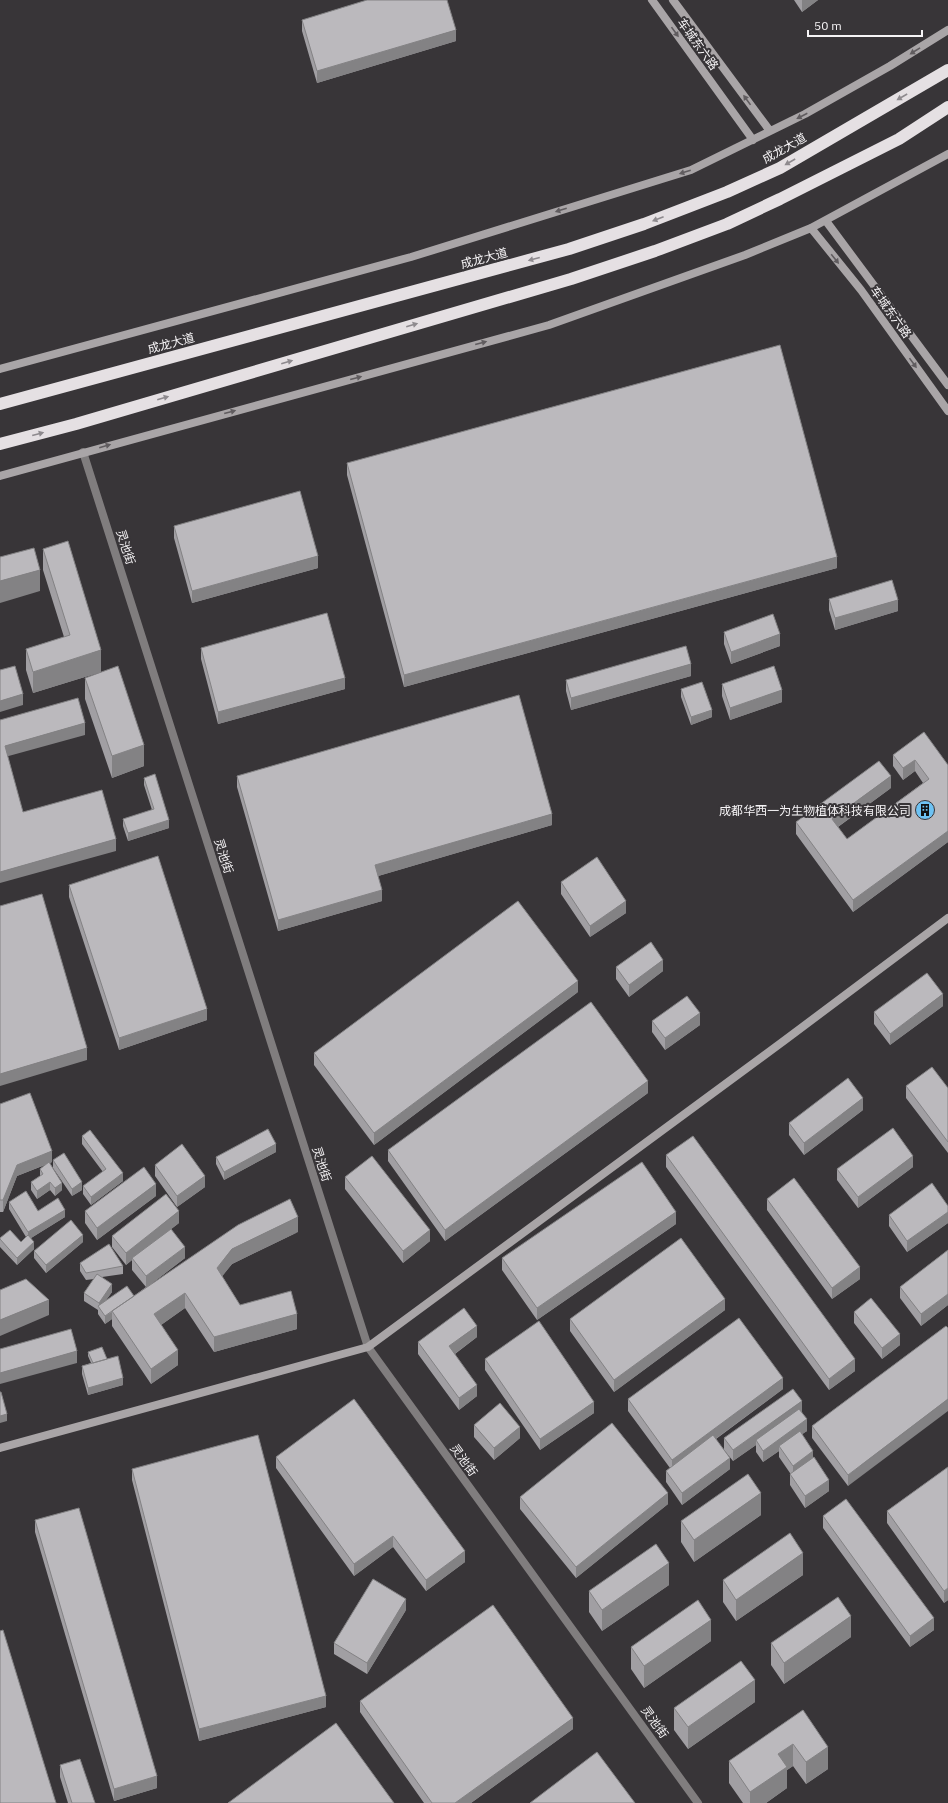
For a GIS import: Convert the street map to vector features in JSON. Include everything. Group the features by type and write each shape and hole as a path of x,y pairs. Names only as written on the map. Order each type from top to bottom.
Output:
{"highway":[{"name":"成龙大道","path":"0,404 569,249 644,224 727,192 780,168 948,70"},
{"path":"0,444 76,424 571,279 655,250 727,224 780,199 899,138 948,107"}],"street":[{"name":"车城东六路","path":"652,0 753,140"},
{"name":"车城东六路","path":"673,0 770,131"},
{"path":"0,369 418,255 691,170 805,114 864,81 948,30"},
{"path":"0,476 549,325 745,255 811,228 948,154"},
{"name":"车城东六路","path":"826,220 948,385"},
{"name":"车城东六路","path":"811,228 861,290 948,411"},
{"name":"灵池街","path":"84,452 368,1347 698,1803"},
{"path":"0,1448 368,1347 948,918"}],"building":[{"path":"367,0 447,0 456,30 317,71 302,20"},
{"path":"780,345 837,557 404,675 347,463"},
{"path":"300,491 318,556 192,591 174,526"},
{"path":"68,541 101,650 33,672 26,649 70,635 43,549"},
{"path":"34,548 40,570 0,581 0,557"},
{"path":"892,580 898,600 835,618 829,599"},
{"path":"327,613 345,678 218,712 201,648"},
{"path":"773,614 780,634 731,652 724,632"},
{"path":"686,646 691,664 571,698 566,680"},
{"path":"15,666 23,694 0,701 0,670"},
{"path":"118,666 144,745 112,756 85,678"},
{"path":"774,666 782,690 730,708 722,684"},
{"path":"702,682 712,710 691,717 681,689"},
{"path":"519,695 552,814 375,865 382,890 278,920 237,776"},
{"path":"78,698 85,723 5,746 23,812 102,790 116,839 0,872 0,720"},
{"name":"成都华西一为生物植体科技有限公司","path":"924,732 948,765 948,831 853,900 796,822 879,761 891,776 832,819 847,839 929,779 915,760 903,768 893,755"},
{"path":"155,774 169,820 128,833 123,819 154,809 144,778"},
{"path":"158,856 207,1009 119,1038 69,885"},
{"path":"597,857 626,901 590,926 561,882"},
{"path":"42,894 87,1048 0,1074 0,906"},
{"path":"518,901 578,981 374,1133 314,1053"},
{"path":"651,942 663,960 629,985 616,967"},
{"path":"927,973 943,994 890,1034 874,1012"},
{"path":"687,996 700,1013 665,1038 652,1021"},
{"path":"591,1002 648,1081 445,1230 388,1150"},
{"path":"932,1067 948,1088 948,1142 906,1086"},
{"path":"848,1078 863,1098 804,1143 789,1123"},
{"path":"30,1093 52,1151 17,1165 3,1200 0,1200 0,1104"},
{"path":"893,1128 913,1156 858,1197 837,1169"},
{"path":"268,1129 276,1144 224,1172 216,1157"},
{"path":"90,1130 123,1173 91,1197 83,1186 106,1169 82,1136"},
{"path":"693,1136 855,1359 829,1379 666,1155"},
{"path":"182,1144 205,1176 177,1196 155,1165"},
{"path":"64,1153 82,1182 72,1189 53,1160"},
{"path":"372,1156 430,1230 403,1251 345,1177"},
{"path":"49,1162 62,1183 55,1188 50,1182 37,1191 31,1182 43,1174 40,1169"},
{"path":"642,1162 676,1212 537,1308 502,1258"},
{"path":"144,1167 156,1184 97,1228 85,1211"},
{"path":"794,1178 860,1267 832,1288 767,1199"},
{"path":"932,1183 948,1206 948,1212 907,1241 889,1215"},
{"path":"26,1191 38,1211 58,1198 65,1210 28,1232 9,1202"},
{"path":"166,1194 179,1211 126,1253 112,1236"},
{"path":"290,1199 298,1217 232,1249 217,1268 240,1305 291,1291 297,1314 214,1337 185,1293 154,1314 178,1350 151,1369 112,1311 238,1225"},
{"path":"71,1220 83,1235 46,1265 34,1251"},
{"path":"171,1229 185,1247 146,1276 132,1258"},
{"path":"10,1230 21,1242 28,1235 34,1242 17,1258 0,1239"},
{"path":"681,1238 725,1299 614,1380 570,1319"},
{"path":"109,1244 123,1266 86,1273 80,1263"},
{"path":"948,1250 948,1294 921,1314 900,1287"},
{"path":"97,1274 112,1284 99,1303 84,1293"},
{"path":"26,1279 49,1300 0,1320 0,1290"},
{"path":"127,1286 134,1296 105,1316 98,1306"},
{"path":"871,1298 900,1334 882,1348 854,1312"},
{"path":"464,1308 477,1326 449,1346 477,1385 459,1398 418,1342"},
{"path":"739,1318 783,1378 672,1460 628,1399"},
{"path":"539,1321 594,1402 540,1439 485,1359"},
{"path":"946,1326 948,1328 948,1399 848,1475 812,1426"},
{"path":"71,1329 77,1351 0,1373 0,1349"},
{"path":"102,1347 107,1359 93,1363 88,1352"},
{"path":"118,1356 123,1378 88,1388 82,1366"},
{"path":"793,1389 802,1401 733,1450 724,1438"},
{"path":"0,1392 7,1414 0,1416"},
{"path":"354,1399 465,1551 426,1580 393,1536 354,1564 276,1457"},
{"path":"500,1403 520,1427 494,1448 474,1425"},
{"path":"799,1409 807,1419 763,1451 756,1440"},
{"path":"612,1423 668,1493 576,1567 520,1497"},
{"path":"800,1431 813,1451 793,1466 779,1446"},
{"path":"258,1435 326,1696 199,1729 132,1469"},
{"path":"713,1435 730,1458 682,1493 666,1471"},
{"path":"814,1457 829,1480 805,1496 790,1474"},
{"path":"948,1467 948,1588 944,1591 887,1511"},
{"path":"748,1474 761,1493 694,1540 681,1521"},
{"path":"846,1499 934,1618 910,1636 823,1516"},
{"path":"79,1508 157,1776 114,1789 35,1520"},
{"path":"790,1533 803,1553 736,1600 723,1580"},
{"path":"656,1544 669,1563 602,1610 589,1591"},
{"path":"373,1579 406,1599 367,1663 334,1643"},
{"path":"838,1597 851,1616 784,1663 771,1643"},
{"path":"698,1600 711,1620 644,1666 631,1647"},
{"path":"493,1605 573,1718 455,1803 432,1803 360,1701"},
{"path":"3,1630 56,1803 0,1803 0,1631"},
{"path":"741,1661 755,1680 688,1727 674,1708"},
{"path":"803,1710 828,1747 806,1762 793,1744 778,1754 787,1767 750,1792 729,1761"},
{"path":"336,1723 394,1803 228,1803"},
{"path":"597,1752 635,1803 530,1803"},
{"path":"80,1759 95,1803 72,1803 60,1765"}],"place":[{"name":"成都华西一为生物植体科技有限公司","path":"925,810"}]}
